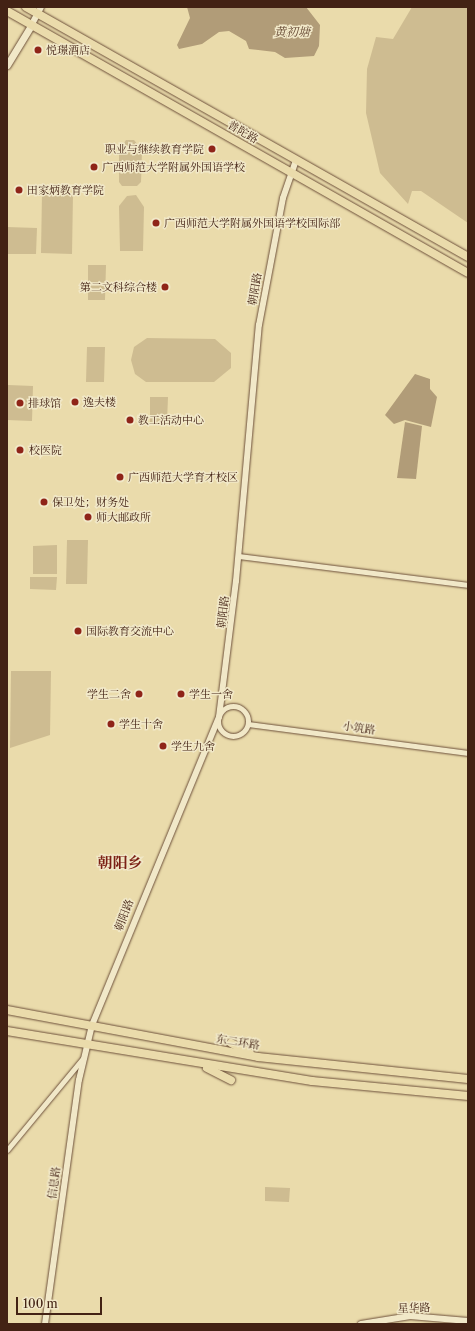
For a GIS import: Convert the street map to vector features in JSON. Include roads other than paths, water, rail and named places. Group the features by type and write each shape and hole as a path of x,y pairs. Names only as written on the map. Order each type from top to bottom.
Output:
{"main road":[{"name":"普陀路","path":"26,7 39,10 296,160 468,257"},
{"name":"普陀路","path":"7,11 468,273"},
{"path":"7,65 32,24"},
{"name":"东二环路","path":"7,1010 258,1057 468,1078"},
{"path":"7,1031 200,1065 312,1081 468,1096"},
{"path":"231,1043 258,1057"},
{"path":"200,1065 231,1080"}],"street":[{"path":"32,24 39,10"},
{"name":"朝阳路","path":"87,1046 92,1025 219,717 239,556 259,325 290,171 296,160"},
{"path":"239,556 468,585"},
{"path":"239,708 246,714 248,724 243,732 230,736 222,731 219,717 225,709 239,708"},
{"name":"小筑路","path":"248,724 468,753"},
{"name":"信息路","path":"44,1324 84,1057 87,1046"},
{"path":"7,1150 84,1057"},
{"name":"星华路","path":"361,1324 410,1316 468,1321"}],"water":[{"name":"黄初塘","path":"187,7 306,7 320,25 319,46 314,56 285,58 275,52 249,49 246,41 229,31 219,32 202,44 179,49 177,45 190,18"},
{"path":"415,374 430,379 430,389 437,397 431,427 405,420 394,424 385,415"},
{"path":"405,422 422,426 416,479 397,478"}],"place":[{"name":"悦璟酒店","path":"38,50"},
{"name":"职业与继续教育学院","path":"212,149"},
{"name":"广西师范大学附属外国语学校","path":"94,167"},
{"name":"田家炳教育学院","path":"19,190"},
{"name":"广西师范大学附属外国语学校国际部","path":"156,223"},
{"name":"第二文科综合楼","path":"165,287"},
{"name":"逸夫楼","path":"75,402"},
{"name":"排球馆","path":"20,403"},
{"name":"教工活动中心","path":"130,420"},
{"name":"校医院","path":"20,450"},
{"name":"广西师范大学育才校区","path":"120,477"},
{"name":"保卫处；财务处","path":"44,502"},
{"name":"师大邮政所","path":"88,517"},
{"name":"国际教育交流中心","path":"78,631"},
{"name":"学生二舍","path":"139,694"},
{"name":"学生一舍","path":"181,694"},
{"name":"学生十舍","path":"111,724"},
{"name":"学生九舍","path":"163,746"}],"district":[{"name":"朝阳乡","path":"120,863"}]}
